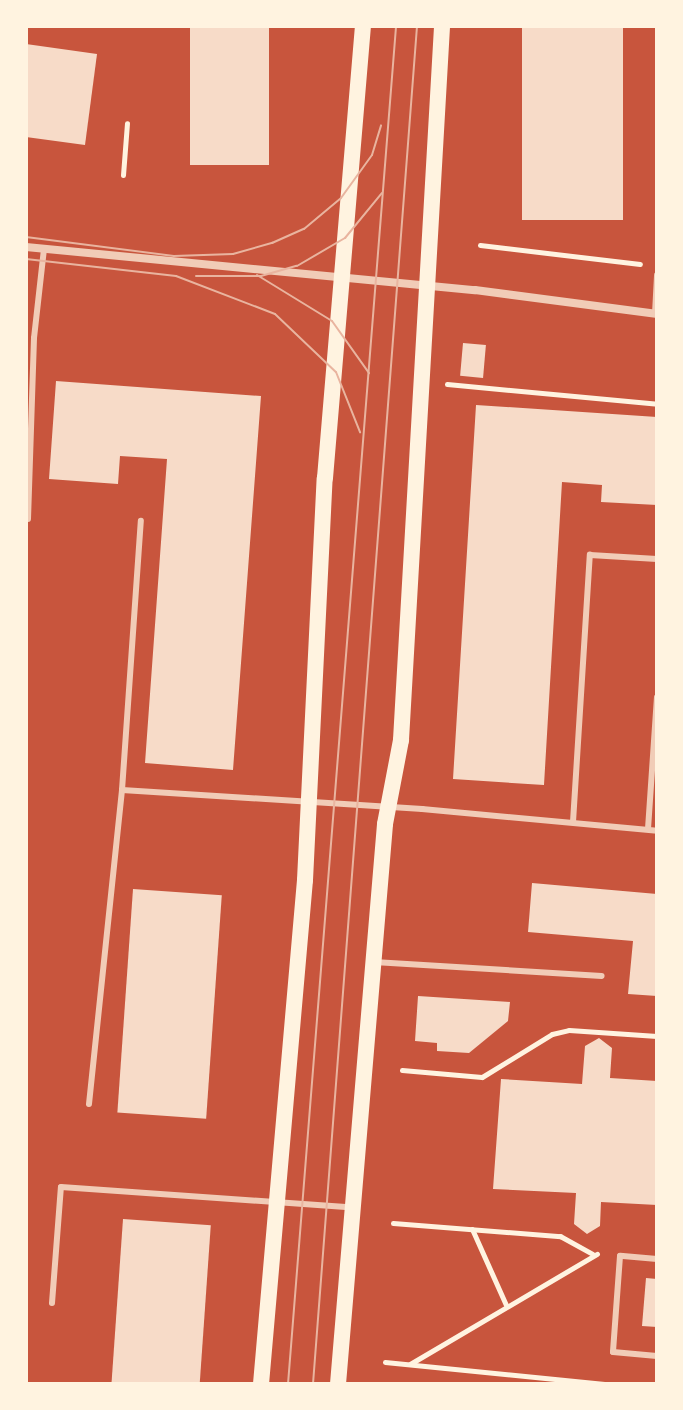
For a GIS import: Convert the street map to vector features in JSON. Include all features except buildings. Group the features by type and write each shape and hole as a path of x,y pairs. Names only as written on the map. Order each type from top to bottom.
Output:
{"main road":[{"path":"261,1384 309,803 325,478 363,26"},
{"path":"338,1384 388,807 401,740 442,26"}],"street":[{"path":"26,247 426,285 656,314"}],"lane":[{"path":"28,519 34,338 44,249"},
{"path":"656,314 657,275"},
{"path":"89,1104 122,790 141,521"},
{"path":"573,822 590,555 657,559"},
{"path":"648,829 657,697"},
{"path":"122,790 388,807 657,831"},
{"path":"373,962 602,976"},
{"path":"52,1303 61,1187 353,1208"},
{"path":"657,1259 620,1256 613,1352 657,1356"}],"path":[{"path":"123,175 127,123"},
{"path":"480,245 657,266"},
{"path":"446,384 657,404"},
{"path":"402,1070 482,1077 552,1034 569,1030 657,1036"},
{"path":"393,1223 560,1236 592,1254 620,1256"},
{"path":"472,1229 506,1305"},
{"path":"410,1364 592,1254"},
{"path":"385,1362 607,1384"}],"tram line":[{"path":"288,1384 396,26"},
{"path":"313,1384 417,26"},
{"path":"26,237 174,256 233,254 272,243 304,229 341,198 372,155 381,125"},
{"path":"196,276 261,276 297,266 345,238 382,193"},
{"path":"26,259 176,276 275,314 336,372 360,432"},
{"path":"257,275 332,321 369,373"}]}
